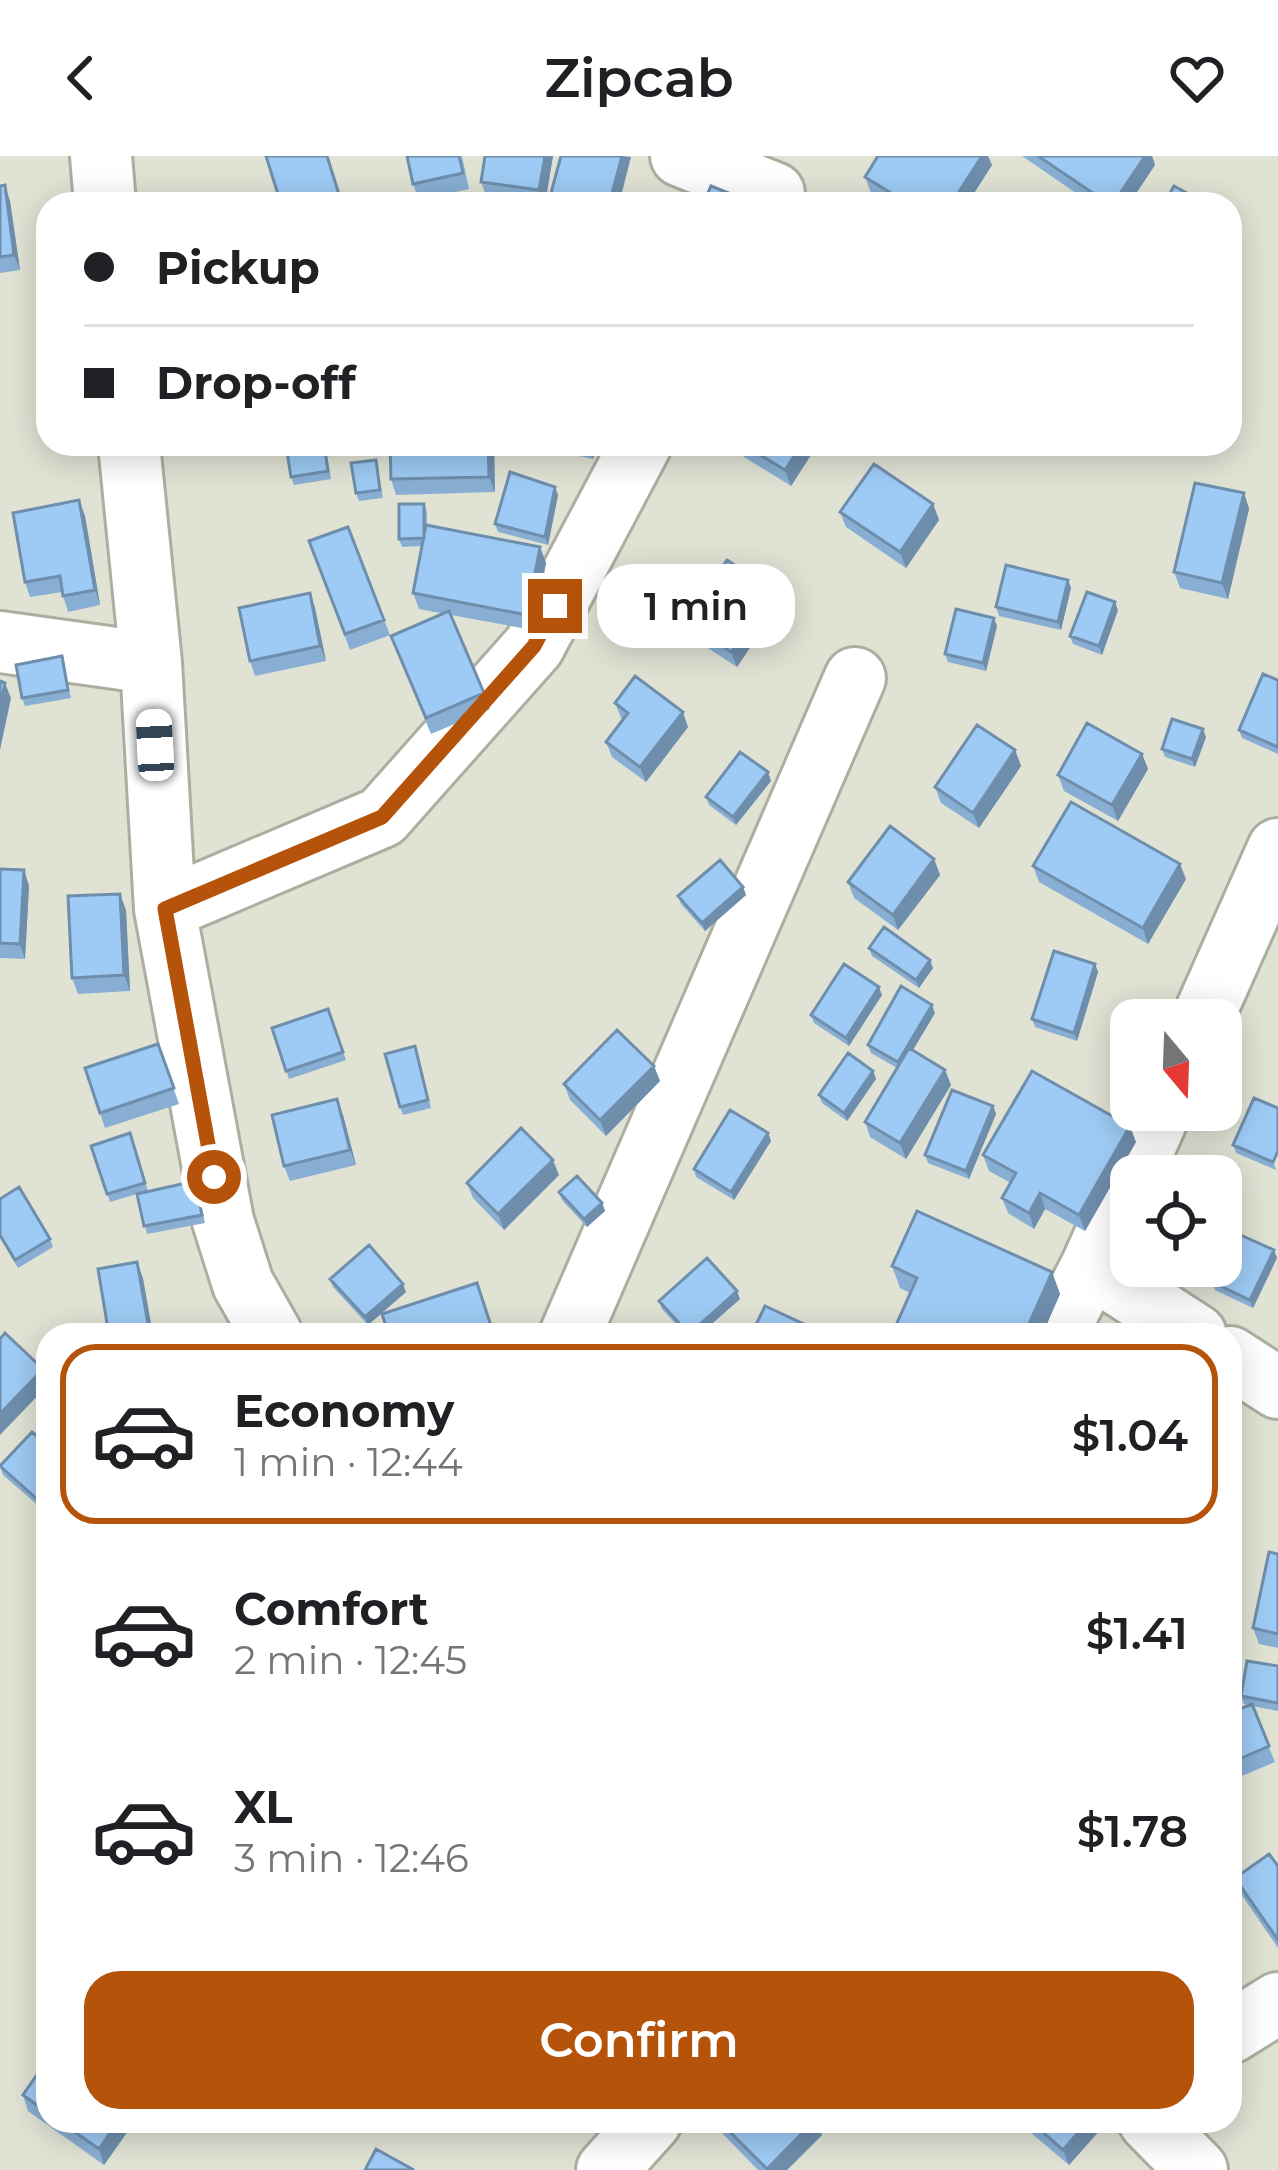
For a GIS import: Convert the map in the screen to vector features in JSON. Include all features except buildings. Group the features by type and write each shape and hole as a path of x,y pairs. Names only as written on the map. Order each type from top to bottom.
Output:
{"street":[{"path":"681,156 779,184"},
{"path":"130,456 151,663 165,909 223,1221 243,1284 265,1323"},
{"path":"165,909 382,817 534,646 635,456"},
{"path":"0,641 151,663"},
{"path":"575,1323 855,678"},
{"path":"1211,999 1278,849"},
{"path":"1062,1323 1110,1224"},
{"path":"1091,1267 1177,1323"},
{"path":"1242,1365 1278,1388"},
{"path":"1242,2026 1278,2003"},
{"path":"607,2170 640,2133"},
{"path":"1161,2133 1197,2170"}],"route":[{"path":"214,1177 165,909 382,817 534,646 555,606"}]}
